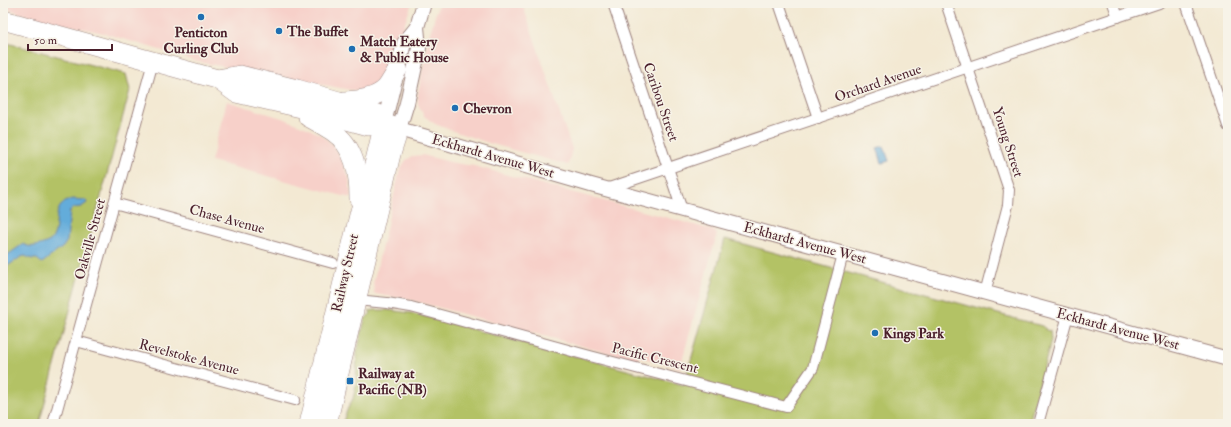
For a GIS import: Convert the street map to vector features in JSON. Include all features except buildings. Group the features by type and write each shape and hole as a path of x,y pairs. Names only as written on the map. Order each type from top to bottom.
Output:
{"highway":[{"name":"Eckhardt Avenue West","path":"3,20 217,79 236,93 286,104 369,126 391,126"},
{"path":"339,101 358,100 378,94 386,88 398,69"},
{"name":"Eckhardt Avenue West","path":"217,79 240,75 339,101 376,114 391,126"},
{"path":"286,104 333,131 343,140 354,158 357,170 360,211"},
{"name":"Railway Street","path":"309,424 360,211 391,126"},
{"name":"Railway Street","path":"327,424 391,154 391,126"}],"main road":[{"path":"391,126 407,103 419,48 417,27 424,3"},
{"path":"391,126 398,69 404,43 417,27"},
{"name":"Eckhardt Avenue West","path":"391,126 606,189 1228,359"}],"street":[{"name":"Caribou Street","path":"613,3 682,210"},
{"path":"780,3 818,118"},
{"name":"Young Street","path":"946,3 1009,190 1008,205 985,293"},
{"path":"1113,3 1118,17"},
{"name":"Orchard Avenue","path":"606,189 1159,3"},
{"path":"1186,3 1228,126"},
{"name":"Oakville Street","path":"53,424 153,62"},
{"name":"Chase Avenue","path":"114,203 333,263"},
{"name":"Pacific Crescent","path":"356,300 411,307 590,356 786,407 813,368 843,254"},
{"path":"1038,424 1068,315"},
{"name":"Revelstoke Avenue","path":"76,341 295,400"}],"shaded area":[{"path":"3,3 412,3 383,83 362,92 199,62 104,33 30,17 3,7"},
{"path":"439,3 522,3 572,149 568,165 492,144 456,132 435,124 424,116 418,104 418,93 429,36"},
{"path":"227,101 285,119 321,135 334,146 341,158 349,178 351,198 211,161"},
{"path":"422,155 454,163 474,166 713,230 717,234 680,368 640,357 634,360 411,300 376,294 373,292 375,290 373,284 400,170 406,160 414,156"}],"green space":[{"path":"3,42 126,74 130,90 39,424 3,424"},
{"name":"Kings Park","path":"725,239 1042,326 1048,331 1050,330 1051,340 1029,424 342,424 353,399 356,386 357,352 365,319 371,313 369,311 376,310 411,313 684,385"}],"water":[{"path":"884,146 889,161 882,163 877,148"},
{"path":"72,199 86,200 87,203 81,207 73,208 70,211 67,241 63,247 42,263 37,259 32,259 25,256 3,269 3,258 23,244 33,246 50,241 54,236 57,212 64,203"}],"place":[{"name":"Penticton Curling Club","path":"201,17"},
{"name":"The Buffet","path":"279,31"},
{"name":"Match Eatery & Public House","path":"352,49"},
{"name":"Chevron","path":"455,108"},
{"name":"Kings Park","path":"875,333"},
{"name":"Railway at Pacific (NB)","path":"350,381"}]}
